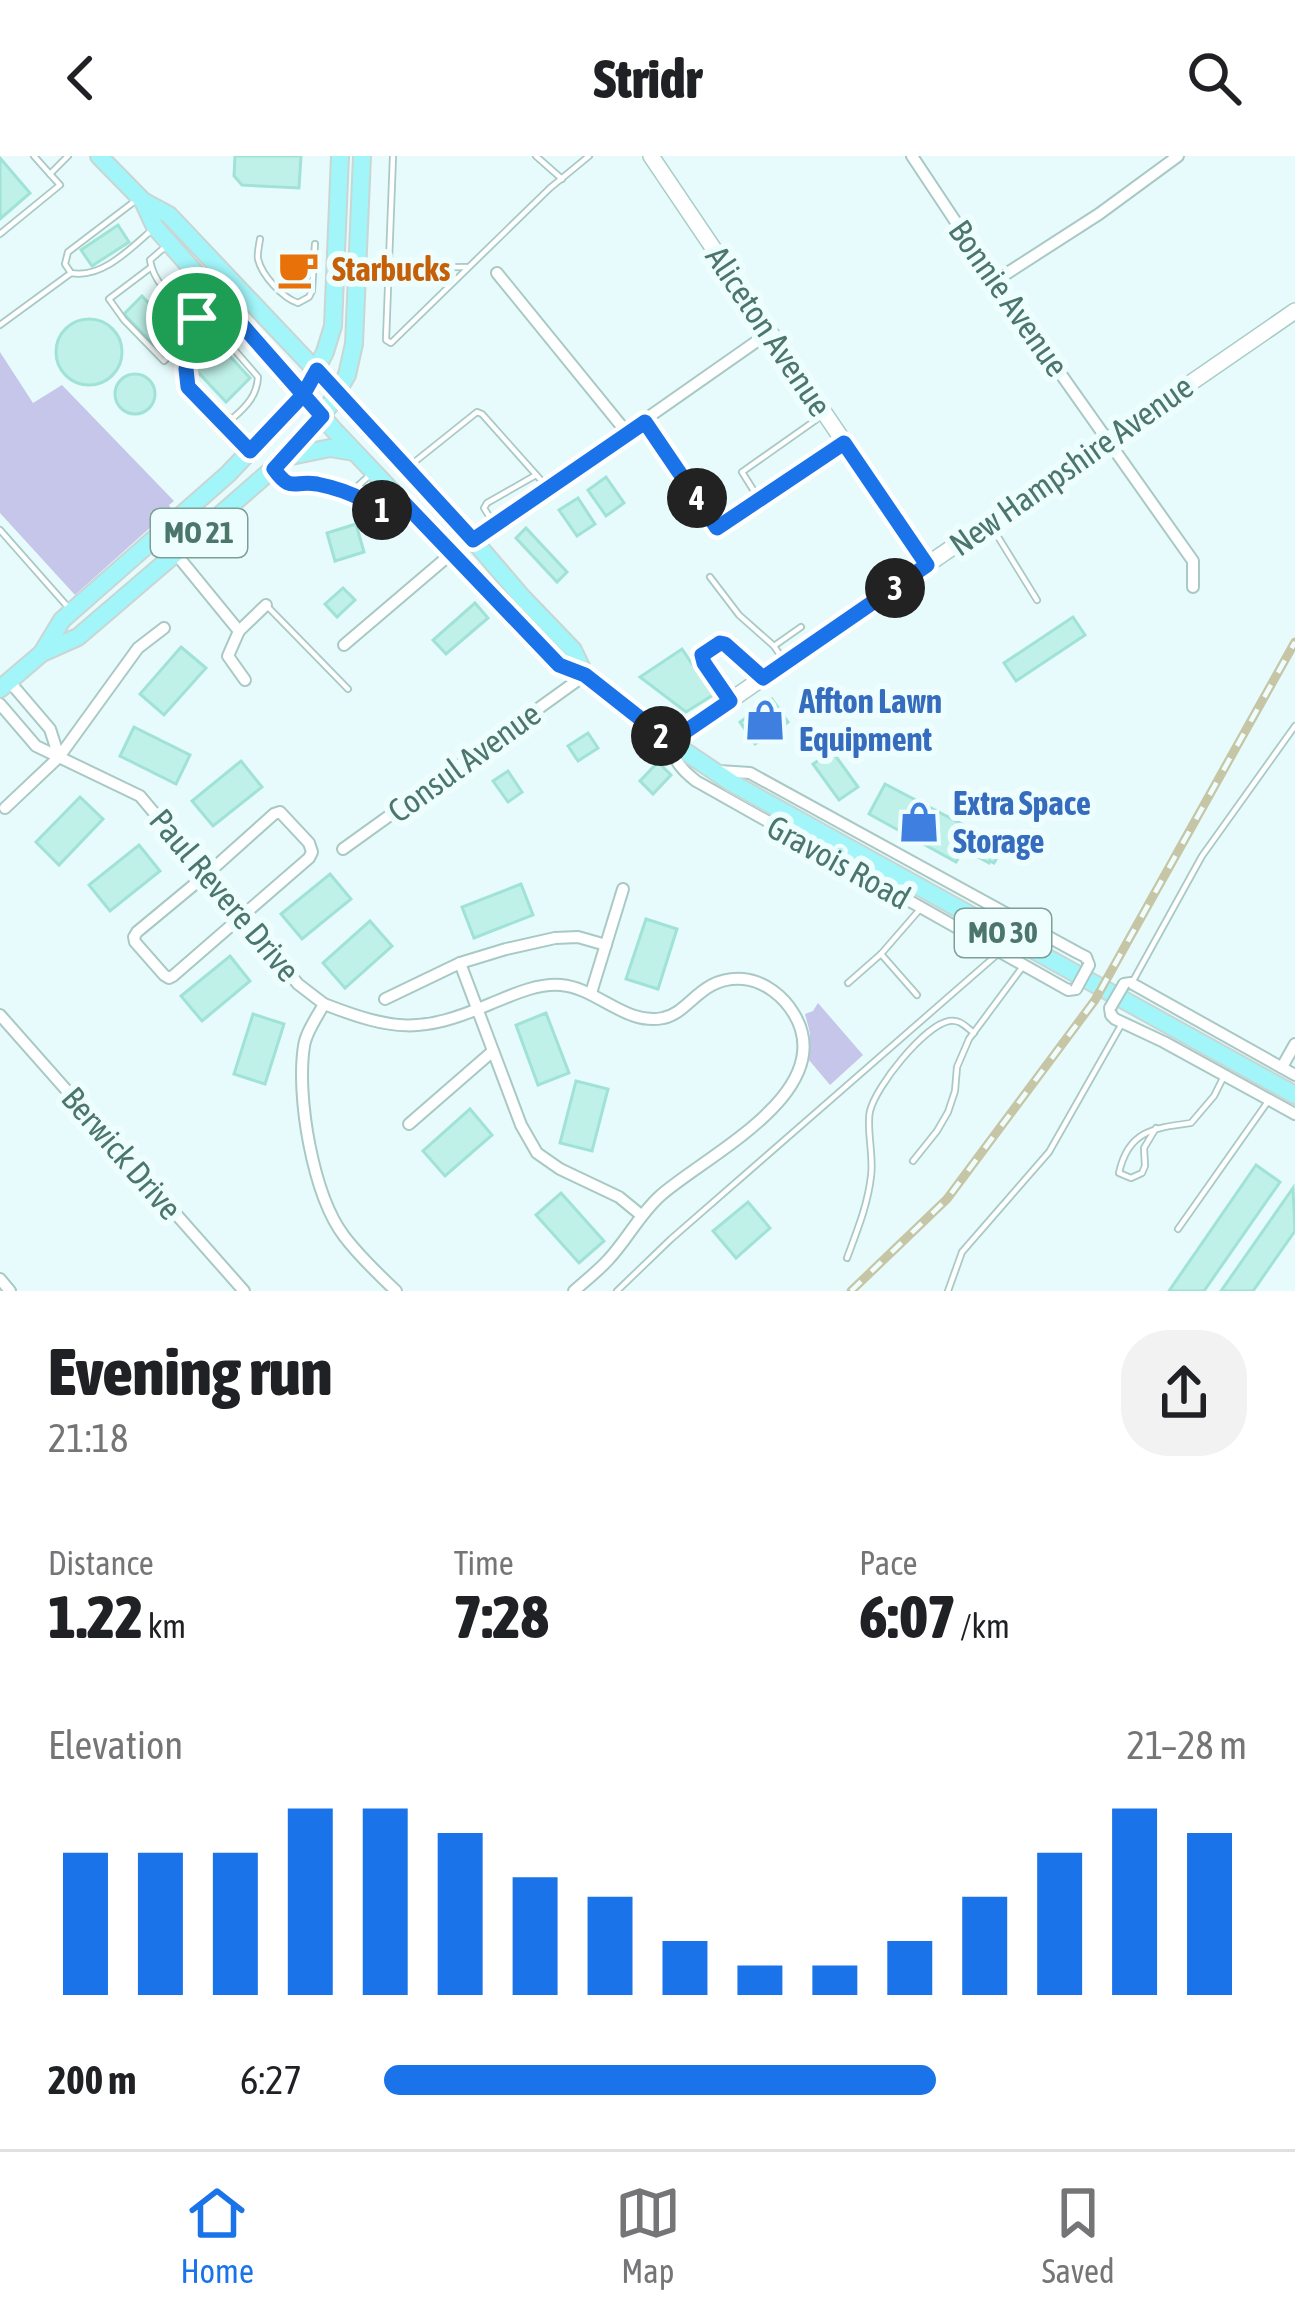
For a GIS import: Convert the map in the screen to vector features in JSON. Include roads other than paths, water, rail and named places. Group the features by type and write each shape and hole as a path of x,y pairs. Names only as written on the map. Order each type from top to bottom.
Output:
{"main road":[{"name":"Gravois Road","path":"99,156 141,199 169,214 338,392 573,650 585,675"},
{"path":"317,370 332,335 340,156"},
{"path":"338,392 351,364 362,156"},
{"name":"Gravois Road","path":"141,199 155,227 303,395 559,665 585,675 712,770 1295,1095"},
{"name":"MO 21","path":"42,653 62,620 250,451 303,395 317,370"},
{"name":"MO 21","path":"4,685 42,653 78,637 279,464 338,392"},
{"path":"279,464 319,449 355,452"}],"street":[{"name":"Aliceton Avenue","path":"651,156 927,565"},
{"name":"Bonnie Avenue","path":"912,156 1193,561 1193,587"},
{"path":"995,281 1178,156"},
{"path":"497,273 628,434"},
{"name":"New Hampshire Avenue","path":"670,742 1295,311"},
{"path":"473,540 770,332"},
{"path":"344,645 452,553"},
{"path":"176,554 239,631"},
{"path":"245,680 228,656 239,631 266,604"},
{"path":"5,808 59,758 138,648 164,628"},
{"name":"Consul Avenue","path":"343,849 585,675"},
{"path":"4,685 50,729 59,758"},
{"name":"Paul Revere Drive","path":"0,704 36,746 140,796 298,984 324,1004 367,1021 425,1026 539,987 561,985 591,993 645,1020 674,1015 709,985 744,979 784,1000 802,1034 797,1075 786,1093 736,1142 663,1193 640,1215 610,1258 574,1291"},
{"name":"Gravois Road","path":"670,742 672,756 696,781 1068,990 1076,989 1089,965 1086,957 750,773 712,770"},
{"path":"280,812 312,852 240,917 169,978 135,942 137,932 280,812"},
{"path":"591,993 623,889"},
{"path":"385,999 460,963 555,938 578,937 606,945"},
{"path":"460,963 521,1125 537,1153 619,1197 640,1215"},
{"path":"1295,1075 1127,984 1110,1008 1111,1015 1122,1022 1295,1114"},
{"name":"Paul Revere Drive","path":"324,1004 304,1041 300,1092 315,1166 326,1204 342,1234 396,1291"},
{"name":"Berwick Drive","path":"0,1015 244,1291"},
{"path":"1282,1067 1295,1044"},
{"path":"409,1124 493,1051"},
{"path":"0,1279 10,1291"}],"lane":[{"path":"0,234 60,185 34,156"},
{"path":"50,174 68,156"},
{"path":"393,156 386,340 391,343 589,156"},
{"path":"536,156 562,178"},
{"path":"141,199 68,252 65,264 70,273 79,275 99,269 155,227"},
{"path":"260,239 258,259 263,271 290,301 298,303 312,291 315,244"},
{"path":"170,243 150,260 150,268 181,308 197,318 221,301"},
{"path":"389,268 470,267"},
{"path":"150,268 109,299 164,361 194,333"},
{"path":"0,325 70,273"},
{"path":"358,280 388,278"},
{"path":"197,318 186,369 188,387 250,451"},
{"path":"223,336 238,321"},
{"path":"193,347 215,331 258,377 250,402 233,418 219,416"},
{"path":"408,467 476,412 547,487"},
{"path":"760,500 742,472 825,414"},
{"path":"645,422 717,528 844,443"},
{"path":"279,464 288,485 313,483 385,512 392,513 404,503"},
{"path":"349,494 374,471"},
{"path":"494,524 484,508 487,503 536,475"},
{"path":"989,522 1037,599"},
{"path":"0,530 72,612"},
{"path":"710,577 785,663"},
{"path":"266,604 348,689"},
{"path":"774,646 801,627"},
{"path":"730,701 702,655 725,644 763,678"},
{"path":"1127,984 1202,856 1295,726"},
{"path":"848,983 921,908"},
{"path":"617,1291 1000,952"},
{"path":"880,954 917,995"},
{"path":"913,1161 948,1112 957,1067 974,1033 1024,965"},
{"path":"848,1258 872,1174 869,1113 883,1084 927,1032 950,1021 974,1033"},
{"path":"948,1291 962,1252 1049,1152 1122,1022"},
{"path":"1156,1128 1144,1148 1142,1173 1131,1178 1119,1173 1132,1141 1156,1128 1191,1123 1224,1076"},
{"path":"1178,1229 1269,1100"}],"railway":[{"path":"851,1291 947,1199 1095,1000 1295,642"}],"place":[{"name":"Starbucks","path":"298,269"},
{"name":"Affton Lawn Equipment","path":"765,720"},
{"name":"Extra Space Storage","path":"919,822"}]}
